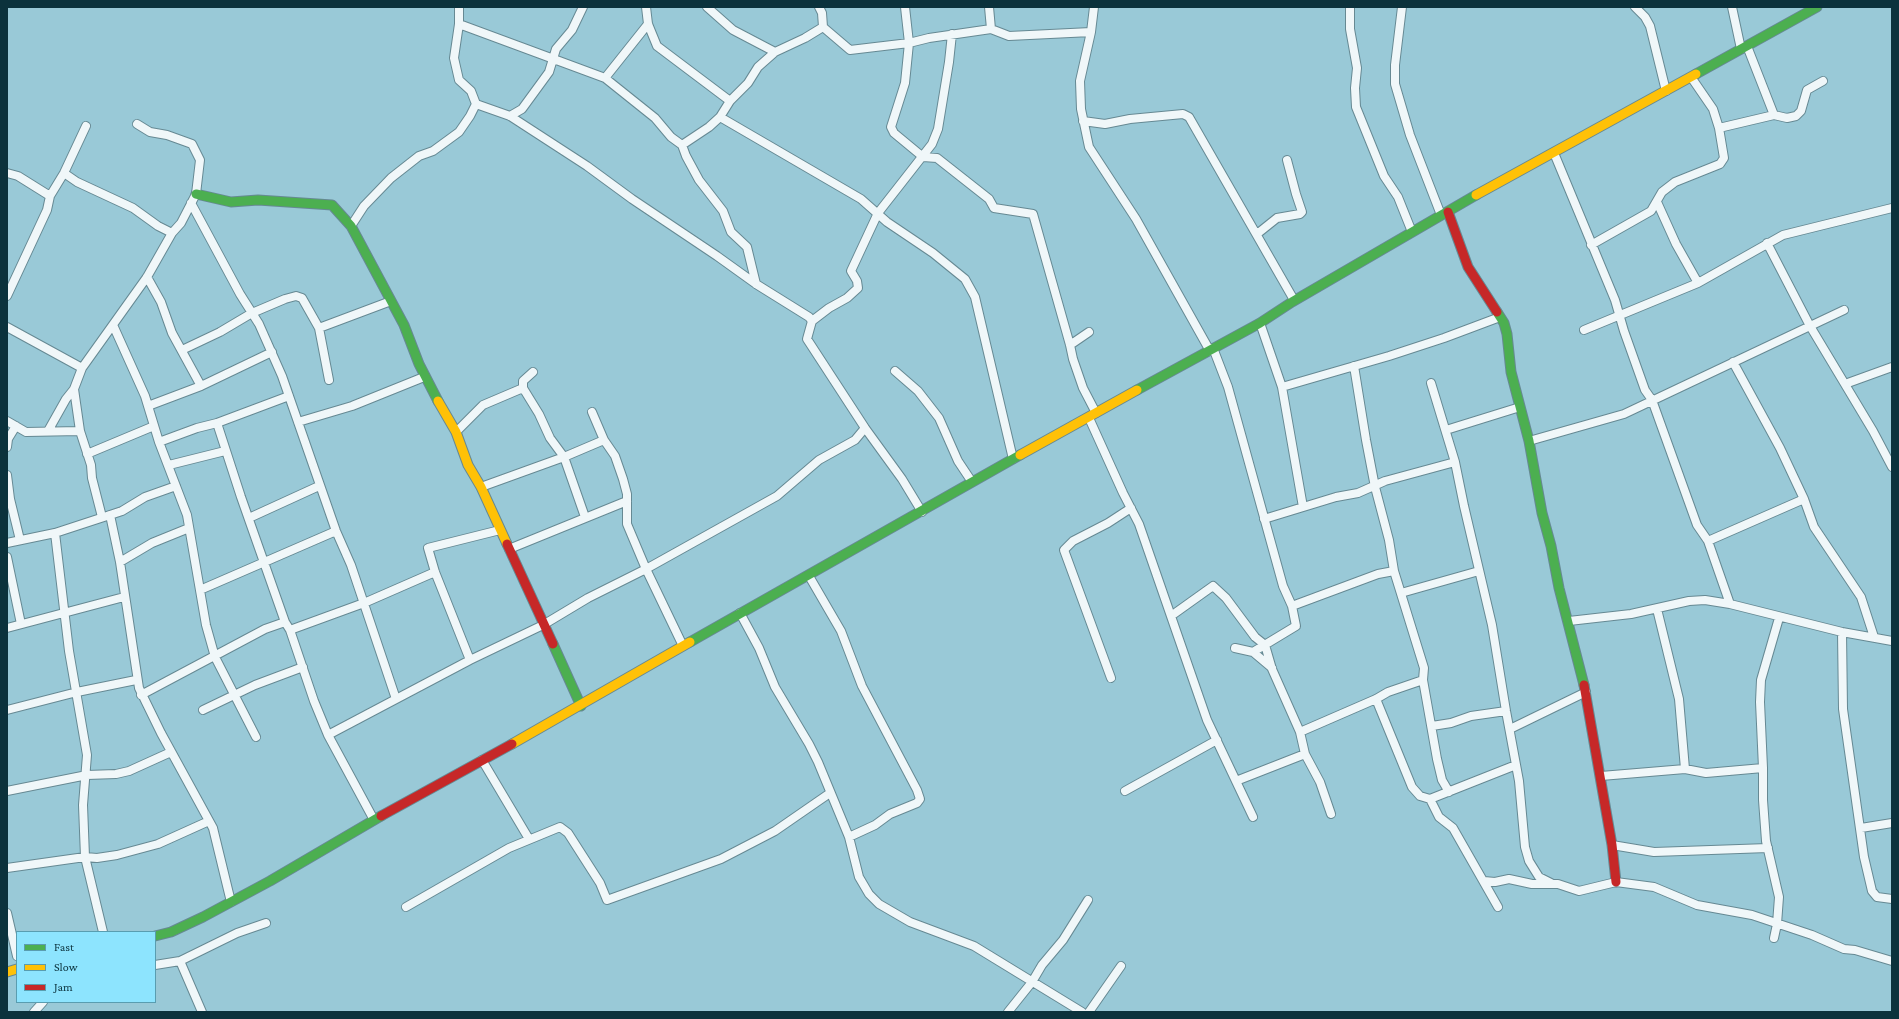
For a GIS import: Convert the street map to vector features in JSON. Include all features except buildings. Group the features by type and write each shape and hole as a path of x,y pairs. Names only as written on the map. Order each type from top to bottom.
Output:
{"main road":[{"path":"156,936 171,932 231,902 374,820 581,706 740,613 809,576 972,482 1260,323 1294,300 1412,232 1817,7"},
{"path":"196,194 208,198 231,202 258,200 332,205 352,226 404,325 424,377 456,432 468,465 482,487 500,530 581,706"},
{"path":"1445,214 1468,267 1504,323 1507,334 1511,372 1529,441 1542,513 1551,546 1559,588 1569,621 1586,692 1612,845 1616,882"}],"street":[{"path":"459,7 459,24 454,58 460,80 471,91 476,104 510,116 587,166 632,199 756,284 809,317 812,321"},
{"path":"510,116 522,109 550,72 556,49 572,30 583,7"},
{"path":"646,7 648,24 657,46 680,65 716,89 730,101"},
{"path":"707,7 733,30 774,52"},
{"path":"819,7 822,13 823,27 850,50 909,44 952,34 991,29 1009,36 1090,32"},
{"path":"905,7 909,44 905,83 891,127 894,133 923,157 937,158 989,199 994,208 1032,214 1073,359 1092,416 1139,524 1207,720 1252,817"},
{"path":"989,7 991,29"},
{"path":"1094,7 1080,81 1083,121 1089,147 1136,219 1212,349 1228,388 1283,586 1292,606 1296,626 1253,652"},
{"path":"1350,7 1350,29 1357,68 1355,88 1356,107 1384,176 1398,197 1412,232"},
{"path":"1402,7 1395,65 1395,84 1410,135 1445,214"},
{"path":"1635,7 1645,17 1650,26 1666,91"},
{"path":"1732,7 1744,48 1774,115"},
{"path":"459,24 605,78 655,118 671,137 682,145 686,156 699,180 723,211 731,232 747,247 756,284"},
{"path":"605,78 648,24"},
{"path":"682,145 709,127 720,117 730,101 748,83 758,67 774,52 805,38 823,27"},
{"path":"922,512 902,479 865,428 807,339 812,321 829,308 847,298 858,288 857,281 851,271 878,213 932,144 938,129 952,34"},
{"path":"1591,245 1651,211 1662,192 1675,182 1720,164 1724,158 1719,128 1713,109 1691,77"},
{"path":"1719,128 1774,115 1787,118 1796,116 1801,111 1807,90 1823,81"},
{"path":"352,226 364,206 391,178 419,156 433,151 459,132 476,104"},
{"path":"1083,121 1105,124 1130,119 1183,114 1189,117 1294,300"},
{"path":"720,117 861,199 887,222 953,268 965,280 976,297 1013,459"},
{"path":"48,431 66,399 74,389 82,368 147,276 172,233 181,223 196,194 200,160 192,144 174,137 150,132 137,124"},
{"path":"7,296 47,210 50,196 64,173 86,126"},
{"path":"1554,153 1591,245 1616,300 1620,317 1645,390 1652,400 1697,525 1708,541 1730,604"},
{"path":"1257,234 1277,218 1300,214 1302,212 1287,160"},
{"path":"7,173 18,176 50,196"},
{"path":"64,173 77,182 125,204 158,226 172,233"},
{"path":"1657,202 1676,244 1698,283"},
{"path":"191,203 272,352 289,396 319,486 336,532 351,566 396,699"},
{"path":"1584,330 1620,317 1698,283 1783,235 1892,208"},
{"path":"1768,243 1810,326 1892,467"},
{"path":"147,276 161,302 172,333 201,386"},
{"path":"182,350 220,332 252,313 296,296 302,298 318,328 329,380"},
{"path":"318,328 391,301"},
{"path":"1529,441 1624,414 1844,310"},
{"path":"1282,387 1444,338 1500,317"},
{"path":"1260,323 1282,387 1303,507"},
{"path":"113,325 148,406 159,442 187,515 206,625 215,657 256,737"},
{"path":"7,327 82,368"},
{"path":"1070,345 1089,332"},
{"path":"148,406 201,386 272,352"},
{"path":"1733,362 1780,448 1804,499 1814,527 1861,597 1874,637"},
{"path":"1354,366 1375,487 1389,540 1394,571 1424,668 1423,680 1442,780 1449,792"},
{"path":"1845,384 1892,367"},
{"path":"895,371 918,391 939,418 958,461 972,482"},
{"path":"533,372 523,381 523,388 539,414 550,438 564,457 585,517"},
{"path":"298,422 352,406 424,377"},
{"path":"1431,383 1455,462 1492,625 1516,765 1525,847 1529,861 1539,877 1551,883 1579,891 1616,882 1654,887 1696,906 1752,915 1812,935 1844,949 1855,950 1892,961"},
{"path":"456,432 483,405 523,388"},
{"path":"74,389 80,430 120,562 136,680 141,695 209,821 217,840 220,863 231,902"},
{"path":"159,442 197,428 217,423 289,396"},
{"path":"1446,430 1520,407"},
{"path":"592,412 604,440 616,456 623,479 627,501 627,524 646,569 683,646"},
{"path":"7,421 26,432 80,430"},
{"path":"217,423 285,622 290,630 314,700 328,735 374,820"},
{"path":"7,447 8,439 16,426"},
{"path":"87,454 154,426"},
{"path":"328,735 470,660 543,625 588,598 646,569 777,496 819,460 855,440 865,428"},
{"path":"482,487 564,457 604,440"},
{"path":"169,466 225,450"},
{"path":"1264,520 1303,507 1375,487 1385,481 1455,462"},
{"path":"7,475 10,499 20,540"},
{"path":"7,544 55,533 122,511 144,497 176,486"},
{"path":"249,518 319,486"},
{"path":"1708,541 1804,499"},
{"path":"509,549 627,501"},
{"path":"1111,678 1064,550 1073,542 1108,523 1131,508"},
{"path":"120,562 152,543 189,528"},
{"path":"470,660 435,572 428,548 500,530"},
{"path":"200,590 336,532"},
{"path":"55,533 58,547 64,614 82,732 87,755 87,775 83,805 86,857 103,931"},
{"path":"7,557 22,624"},
{"path":"1401,593 1479,570"},
{"path":"1292,606 1378,574 1394,571"},
{"path":"290,630 364,603 435,572"},
{"path":"809,576 841,631 862,686 917,790 920,799 917,804 890,814 874,825 849,837"},
{"path":"1171,616 1213,586 1226,598 1255,637 1265,645 1272,668 1300,732 1305,754 1320,782 1331,814"},
{"path":"7,628 124,597"},
{"path":"1569,621 1657,609 1689,601 1705,600 1730,604 1779,618 1842,632 1892,641"},
{"path":"1657,609 1679,699 1685,769"},
{"path":"740,613 759,648 775,687 809,744 849,837 859,877 869,894 879,904 910,922 974,946 1082,1012"},
{"path":"1774,938 1777,924 1779,897 1768,848 1763,800 1764,768 1760,702 1761,680 1779,618"},
{"path":"141,695 215,657 265,629 285,622"},
{"path":"1842,632 1843,709 1864,857 1872,890 1877,897 1892,899"},
{"path":"1235,648 1253,652 1272,668"},
{"path":"203,710 255,685 303,666"},
{"path":"7,710 77,692 136,680"},
{"path":"1300,732 1376,700 1388,692 1423,680"},
{"path":"1510,729 1586,692"},
{"path":"1376,700 1412,787 1420,796 1430,799 1516,765"},
{"path":"1432,726 1451,723 1471,716 1506,711"},
{"path":"1125,791 1217,740"},
{"path":"7,791 87,775 116,774 129,771 172,752"},
{"path":"1236,781 1305,754"},
{"path":"482,760 529,839"},
{"path":"1601,776 1685,769 1706,773 1764,768"},
{"path":"406,908 509,848 560,827 568,833 600,883 607,900 721,859 775,831 830,793"},
{"path":"1430,799 1439,817 1453,828 1498,907"},
{"path":"7,868 86,857 97,858 117,855 158,844 209,821"},
{"path":"1861,828 1892,823"},
{"path":"1612,845 1654,852 1768,848"},
{"path":"1484,881 1495,882 1508,879 1532,884 1551,883"},
{"path":"1008,1012 1032,982 1042,965 1063,940 1088,900"},
{"path":"7,913 16,952"},
{"path":"156,965 180,961 237,933 266,923"},
{"path":"180,961 202,1012"},
{"path":"1089,1012 1121,966"},
{"path":"34,1012 40,1003"}],"traffic: fast":[{"path":"1696,74 1817,7"},
{"path":"196,194 231,202 258,200 332,205 351,226 404,325 419,364 438,401"},
{"path":"1137,390 1260,323 1292,302 1476,195"},
{"path":"1497,312 1504,323 1507,334 1511,372 1529,441 1542,513 1551,546 1559,588 1584,685"},
{"path":"690,642 1020,455"},
{"path":"553,644 581,706"},
{"path":"156,936 171,932 203,917 270,881 381,816"}],"traffic: slow":[{"path":"1476,195 1696,74"},
{"path":"1020,455 1137,390"},
{"path":"438,401 456,432 468,465 481,487 507,544"},
{"path":"512,744 690,642"},
{"path":"7,972 16,969"}],"traffic: jam":[{"path":"1448,212 1468,267 1497,312"},
{"path":"507,544 553,644"},
{"path":"1584,685 1612,845 1616,882"},
{"path":"381,816 512,744"}]}
